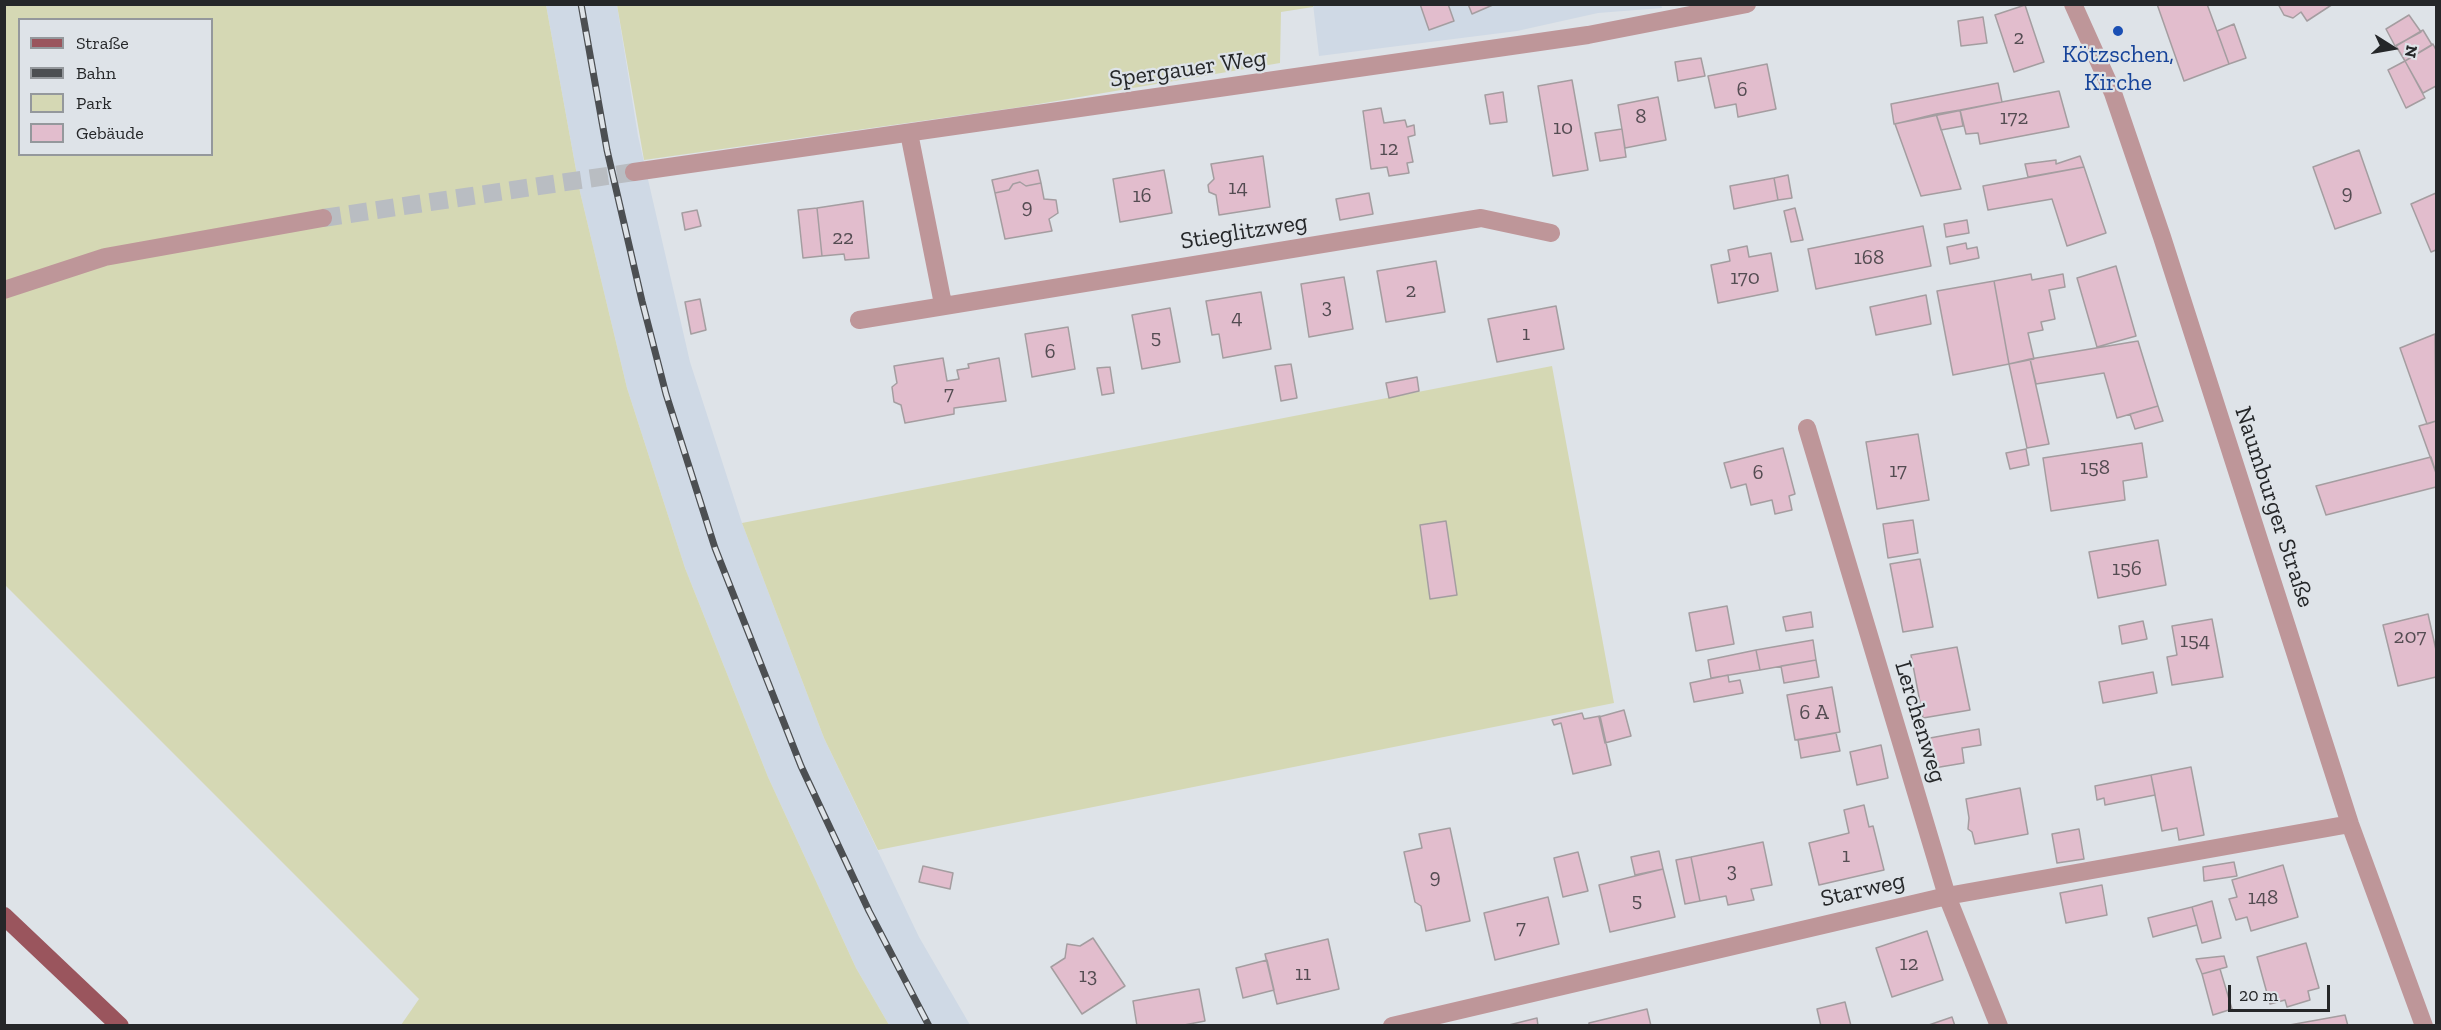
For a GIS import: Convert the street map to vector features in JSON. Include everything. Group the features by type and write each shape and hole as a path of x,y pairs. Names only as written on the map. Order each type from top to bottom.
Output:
{"main road":[{"path":"4,916 120,1026"}],"street":[{"name":"Spergauer Weg","path":"634,172 1588,35 1747,4"},
{"name":"Naumburger Straße","path":"2073,4 2113,93 2155,215 2350,824 2424,1026"},
{"path":"909,133 943,304"},
{"path":"4,290 105,257 323,218"},
{"name":"Stieglitzweg","path":"859,320 943,304 1480,218 1551,233"},
{"name":"Lerchenweg","path":"1807,428 1947,896 1999,1026"},
{"name":"Starweg","path":"1392,1026 1947,896 2350,824"}],"shaded area":[{"path":"1313,4 1661,4 1662,8 1598,13 1517,31 1319,56"},
{"path":"546,5 617,5 638,136 690,362 742,523 824,738 919,937 970,1025 889,1025 856,968 768,777 685,568 627,388 580,192"}],"green space":[{"path":"617,4 1313,5 1313,7 1281,12 1280,63 1021,107 644,160"},
{"path":"4,5 546,5 580,192 627,388 685,568 768,777 856,968 889,1025 401,1025 419,999 5,585"},
{"path":"1552,366 1614,703 878,850 824,738 742,523"}],"building":[{"path":"1420,4 1448,4 1454,21 1429,30"},
{"path":"1468,4 1495,4 1472,14"},
{"path":"2157,4 2207,4 2229,64 2184,81"},
{"path":"2278,4 2333,4 2307,21 2301,12 2293,18 2284,15"},
{"path":"2025,5 2044,62 2014,72 1995,15"},
{"path":"2409,15 2421,32 2395,46 2386,29"},
{"path":"1983,17 1987,43 1961,46 1958,21"},
{"path":"2234,24 2246,58 2229,64 2217,31"},
{"path":"2423,30 2432,45 2405,61 2396,46"},
{"path":"2433,44 2436,50 2436,86 2423,93 2405,61"},
{"path":"1701,58 1705,76 1678,81 1675,62"},
{"path":"2405,61 2425,98 2406,108 2388,70"},
{"path":"1767,64 1776,109 1738,117 1736,104 1715,108 1708,76"},
{"path":"1572,80 1588,170 1553,176 1538,86"},
{"path":"1998,83 2002,102 1894,124 1891,104"},
{"path":"2059,91 2069,127 1980,144 1978,133 1966,134 1960,110"},
{"path":"1503,92 1507,122 1490,124 1485,95"},
{"path":"1658,97 1666,140 1625,148 1618,105"},
{"path":"1381,108 1384,123 1405,120 1407,127 1414,125 1415,135 1408,137 1413,162 1407,163 1409,173 1389,176 1387,167 1371,169 1363,111"},
{"path":"1960,110 1963,126 1941,130 1936,114"},
{"path":"1936,114 1961,189 1921,196 1895,124"},
{"path":"1622,129 1626,157 1600,161 1595,133"},
{"path":"2359,150 2381,213 2335,229 2313,167"},
{"path":"1263,156 1270,207 1219,215 1216,195 1209,192 1208,185 1214,179 1211,164"},
{"path":"2080,156 2084,167 2028,177 2025,164 2056,160 2056,164"},
{"path":"2084,167 2106,233 2067,246 2052,199 1988,210 1983,186"},
{"path":"1038,170 1041,183 1026,186 1020,182 1013,184 1009,190 995,193 992,180"},
{"path":"1164,170 1172,213 1120,222 1113,179"},
{"path":"1788,175 1792,198 1778,200 1774,178"},
{"path":"1774,178 1778,200 1734,209 1730,186"},
{"path":"1020,182 1026,186 1041,183 1044,199 1056,200 1058,213 1049,219 1052,231 1005,239 995,193 1009,190 1013,184"},
{"path":"1369,193 1373,214 1340,220 1336,199"},
{"path":"2436,193 2436,250 2431,252 2411,204"},
{"path":"863,201 869,258 845,260 844,254 822,256 817,208"},
{"path":"817,208 822,256 803,258 798,210"},
{"path":"1795,208 1803,240 1791,242 1784,211"},
{"path":"697,210 701,226 685,230 682,213"},
{"path":"1967,220 1969,233 1946,237 1944,224"},
{"path":"1923,226 1931,266 1816,289 1808,249"},
{"path":"1966,243 1967,249 1977,247 1979,258 1950,264 1947,247"},
{"path":"1747,246 1749,257 1771,253 1778,291 1718,303 1711,265 1730,261 1728,250"},
{"path":"1436,261 1445,312 1386,322 1377,271"},
{"path":"2116,266 2136,336 2097,347 2077,278"},
{"path":"2031,274 2032,280 2063,274 2065,287 2049,290 2055,319 2041,322 2043,330 2028,333 2034,359 2009,364 1994,281"},
{"path":"1344,277 1353,329 1309,337 1301,284"},
{"path":"1994,281 2009,364 1953,375 1937,291"},
{"path":"1261,292 1271,349 1223,358 1219,334 1212,335 1206,301"},
{"path":"1926,295 1931,324 1876,335 1870,307"},
{"path":"700,299 706,330 691,334 685,302"},
{"path":"1556,306 1564,349 1497,362 1488,319"},
{"path":"1170,308 1180,362 1142,369 1132,315"},
{"path":"1068,327 1075,369 1032,377 1025,334"},
{"path":"2435,334 2436,421 2427,424 2400,348"},
{"path":"2138,341 2158,406 2117,418 2104,373 2036,384 2030,359"},
{"path":"943,358 947,381 959,379 957,370 969,368 968,364 999,358 1006,401 954,408 954,414 905,423 901,405 894,402 892,387 897,383 894,366"},
{"path":"2030,359 2049,444 2027,448 2009,364"},
{"path":"1291,364 1297,398 1281,401 1275,366"},
{"path":"1110,367 1114,393 1102,395 1097,368"},
{"path":"1417,377 1419,391 1389,398 1386,383"},
{"path":"2158,406 2163,421 2135,429 2130,414"},
{"path":"2436,421 2436,473 2419,426"},
{"path":"1918,434 1929,500 1877,509 1866,442"},
{"path":"2142,443 2147,477 2123,481 2125,500 2051,511 2043,458"},
{"path":"1783,448 1795,494 1789,496 1792,510 1775,514 1772,500 1751,505 1746,484 1731,488 1724,463"},
{"path":"2026,449 2029,465 2010,469 2006,453"},
{"path":"2431,457 2436,473 2436,487 2326,515 2316,486"},
{"path":"1913,520 1918,553 1888,558 1883,524"},
{"path":"1446,521 1457,595 1430,599 1420,525"},
{"path":"2158,540 2166,585 2098,598 2089,552"},
{"path":"1920,559 1933,627 1903,632 1890,564"},
{"path":"1727,606 1734,644 1696,651 1689,613"},
{"path":"1811,612 1813,627 1786,631 1783,617"},
{"path":"2428,614 2436,650 2436,677 2398,686 2383,625"},
{"path":"2212,619 2223,677 2172,685 2167,657 2177,655 2172,626"},
{"path":"2143,621 2147,639 2122,644 2119,626"},
{"path":"1813,640 1816,660 1760,670 1756,650"},
{"path":"1957,647 1970,710 1923,718 1911,655"},
{"path":"1756,650 1760,670 1711,678 1708,660"},
{"path":"1816,660 1819,677 1784,683 1781,666"},
{"path":"2153,672 2157,693 2103,703 2099,682"},
{"path":"1728,675 1729,682 1740,680 1743,693 1694,702 1690,683"},
{"path":"1832,687 1840,732 1795,740 1787,695"},
{"path":"1624,710 1631,736 1605,743 1599,717"},
{"path":"1582,713 1584,719 1600,716 1611,765 1573,774 1561,723 1554,725 1552,720"},
{"path":"1979,729 1981,745 1962,748 1964,763 1934,768 1930,738"},
{"path":"1836,733 1840,751 1801,758 1798,740"},
{"path":"1881,745 1888,778 1857,785 1850,752"},
{"path":"2191,767 2204,835 2179,840 2177,828 2162,831 2151,775"},
{"path":"2151,775 2155,795 2105,805 2104,798 2097,800 2095,786"},
{"path":"2020,788 2028,834 1975,844 1972,832 1968,829 1966,799"},
{"path":"1864,805 1869,827 1873,826 1884,870 1819,885 1809,843 1849,833 1844,810"},
{"path":"1450,828 1470,921 1426,931 1421,906 1415,902 1404,852 1422,848 1419,834"},
{"path":"2079,829 2084,859 2057,863 2052,834"},
{"path":"1763,842 1772,885 1751,889 1754,900 1728,905 1726,896 1700,901 1691,857"},
{"path":"1659,851 1663,869 1635,875 1631,857"},
{"path":"1578,852 1588,891 1563,897 1554,858"},
{"path":"1691,857 1700,901 1685,904 1676,860"},
{"path":"2234,862 2237,876 2204,881 2203,867"},
{"path":"2283,865 2298,917 2251,931 2247,917 2236,920 2229,899 2237,897 2232,880"},
{"path":"923,866 953,873 950,889 919,882"},
{"path":"1663,869 1675,917 1610,932 1599,885"},
{"path":"2102,885 2107,915 2066,923 2060,893"},
{"path":"1548,897 1559,944 1495,960 1484,913"},
{"path":"2212,901 2221,938 2202,943 2192,907"},
{"path":"2192,907 2197,925 2153,937 2148,918"},
{"path":"1927,931 1943,980 1892,997 1876,948"},
{"path":"1093,938 1125,986 1082,1014 1051,967 1065,958 1067,944 1080,946"},
{"path":"1328,939 1339,989 1277,1004 1265,954"},
{"path":"2306,943 2319,988 2308,991 2310,1000 2287,1007 2285,1000 2270,1004 2257,957"},
{"path":"2224,956 2227,967 2202,974 2196,959"},
{"path":"1267,960 1274,990 1243,998 1236,968"},
{"path":"2220,969 2232,1009 2213,1015 2202,974"},
{"path":"1199,989 1205,1021 1179,1026 1137,1026 1133,1001"},
{"path":"1845,1002 1851,1026 1821,1026 1817,1009"},
{"path":"1647,1009 1651,1026 1589,1026 1589,1023"},
{"path":"2345,1015 2348,1026 2284,1026"},
{"path":"1952,1017 1955,1026 1926,1026"},
{"path":"1537,1018 1538,1026 1505,1026"}],"tunnel":[{"path":"323,218 634,172"}],"railway":[{"path":"581,4 607,150 642,301 666,394 715,548 801,766 869,911 929,1026"}],"place":[{"name":"Kötzschen, Kirche","path":"2118,31"}]}
